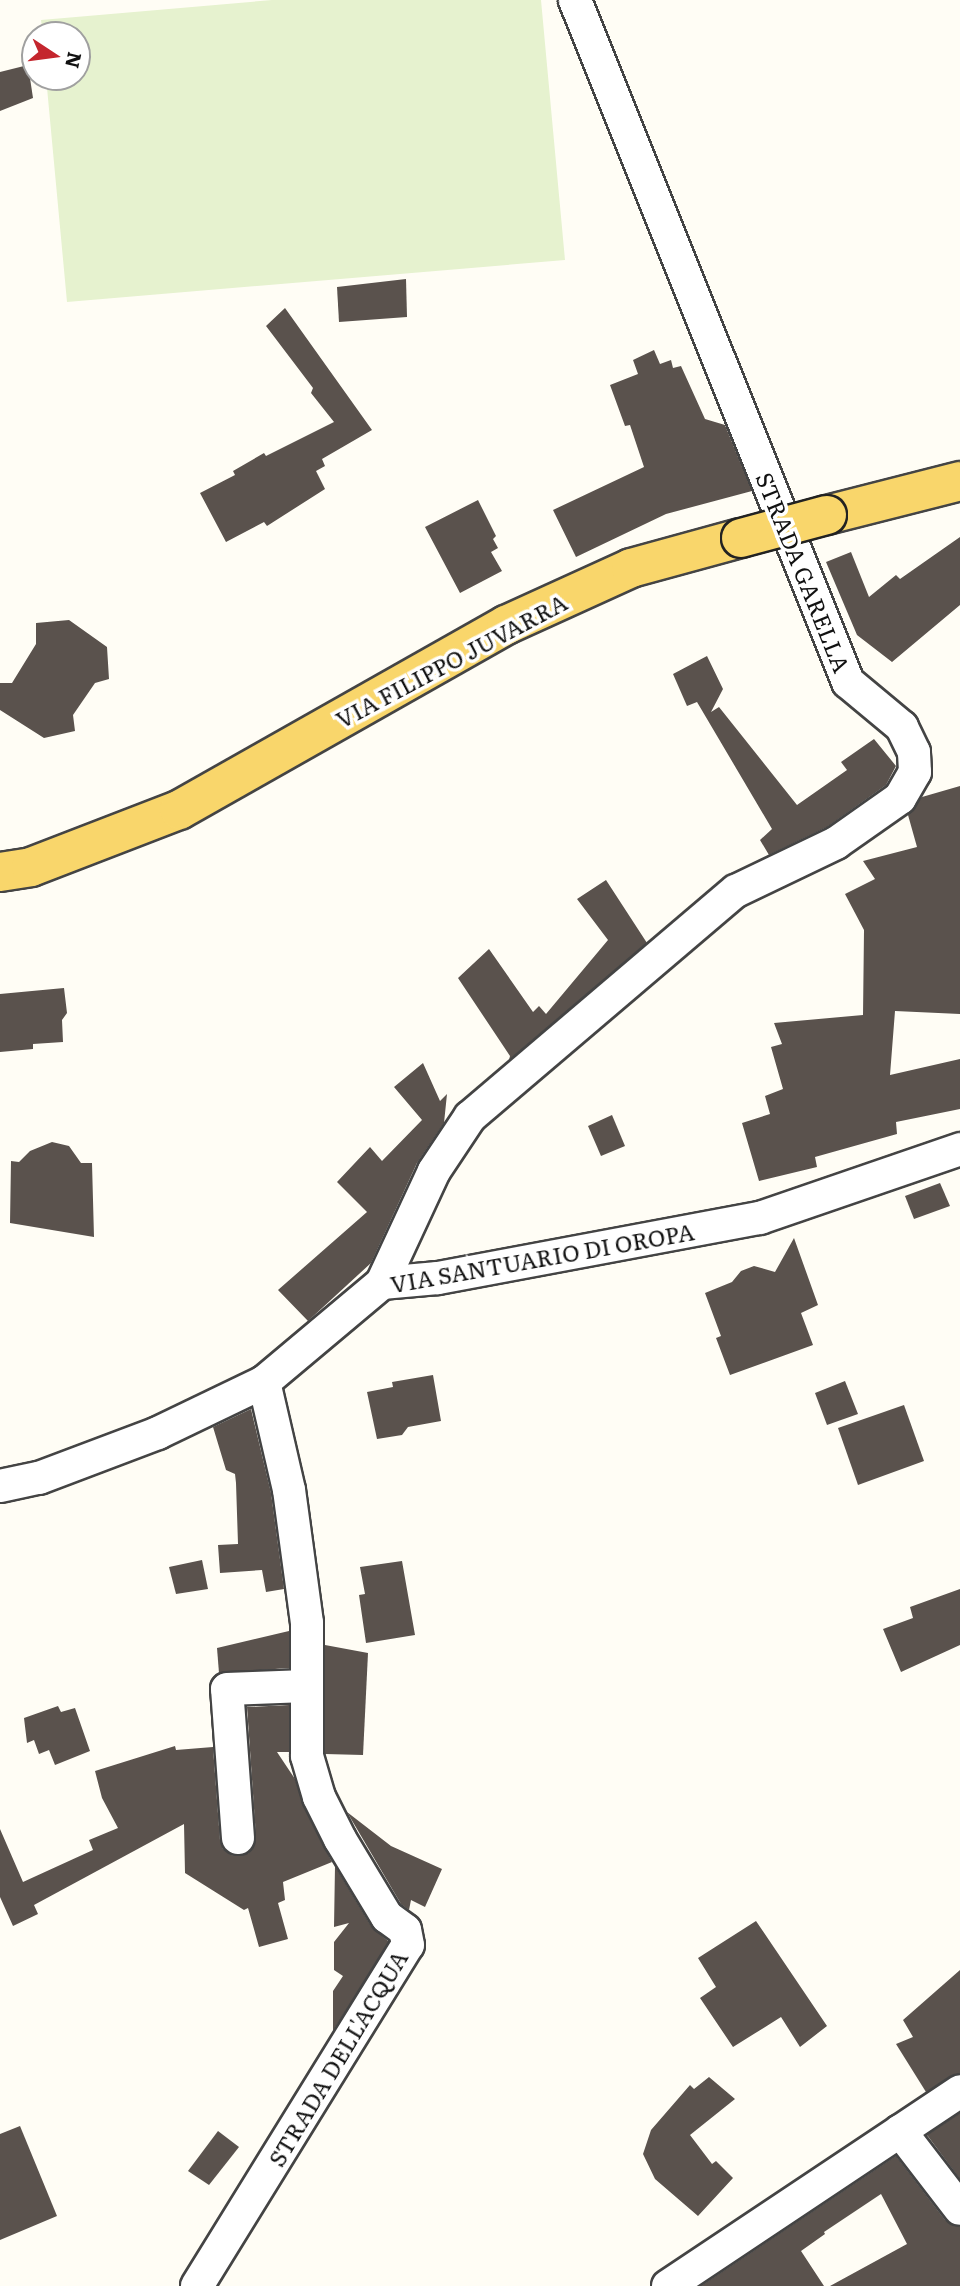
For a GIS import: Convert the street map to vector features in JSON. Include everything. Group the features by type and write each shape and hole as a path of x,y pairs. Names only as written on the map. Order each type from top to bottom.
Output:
{"main road":[{"name":"VIA FILIPPO JUVARRA","path":"0,872 31,867 178,810 506,625 631,568 960,481"}],"street":[{"name":"STRADA GARELLA","path":"382,1283 434,1171 470,1117 736,891 835,843 900,798 915,772 914,752 902,727 848,682 575,0"},
{"name":"VIA SANTUARIO DI OROPA","path":"0,1486 39,1478 158,1433 264,1382 382,1283 438,1278 760,1218 960,1149"},
{"name":"STRADA DELL'ACQUA","path":"197,2286 408,1945 405,1930 387,1917 319,1797 307,1756 307,1623 289,1490 264,1382"},
{"path":"238,1838 227,1689 306,1686"},
{"path":"668,2286 960,2091"},
{"path":"900,2131 960,2209"}],"green space":[{"path":"272,0 541,0 565,260 67,302 47,91 91,91 91,21 41,20"}],"building":[{"path":"21,67 21,91 32,91 33,98 0,111 0,72"},
{"path":"406,279 407,317 339,322 337,287"},
{"path":"285,308 372,430 322,459 325,466 316,471 325,489 267,526 264,522 226,542 200,493 235,475 233,471 264,453 266,456 334,422 311,393 313,388 266,326"},
{"path":"654,350 660,364 671,360 673,368 681,366 705,419 725,425 752,491 666,514 576,557 553,510 644,467 630,425 625,426 610,385 638,374 633,360"},
{"path":"478,500 496,536 493,539 498,548 491,552 502,571 460,593 425,527"},
{"path":"960,537 960,605 892,662 857,635 826,562 851,552 869,597 896,575 900,579"},
{"path":"69,620 107,647 109,679 95,683 73,715 75,731 44,738 0,710 0,683 12,683 36,644 36,623"},
{"path":"707,656 723,689 711,712 719,707 797,805 847,770 841,762 874,739 896,766 886,785 827,827 769,855 760,840 772,829 697,702 687,706 673,674"},
{"path":"960,786 960,1014 895,1011 890,1075 960,1059 960,1109 896,1122 897,1134 815,1157 817,1167 759,1181 742,1123 770,1114 765,1096 783,1089 771,1047 782,1044 774,1023 863,1015 864,930 845,894 875,879 863,861 917,847 908,815 922,797"},
{"path":"606,880 647,943 509,1060 510,1056 458,978 489,949 533,1012 539,1006 546,1014 608,940 577,899"},
{"path":"64,988 67,1013 62,1020 63,1042 33,1044 33,1049 0,1052 0,994"},
{"path":"423,1063 440,1101 447,1094 444,1123 417,1163 371,1263 308,1321 278,1290 367,1212 337,1182 370,1147 382,1161 422,1120 394,1087"},
{"path":"612,1115 625,1146 601,1156 588,1126"},
{"path":"52,1142 69,1146 81,1163 92,1163 94,1237 10,1223 11,1161 19,1162 30,1151"},
{"path":"940,1183 950,1206 914,1219 905,1196"},
{"path":"794,1238 818,1305 801,1313 813,1345 730,1375 716,1338 721,1336 705,1293 732,1282 741,1271 754,1266 775,1272"},
{"path":"433,1375 441,1421 408,1427 402,1435 377,1439 367,1392 393,1387 392,1382"},
{"path":"845,1381 858,1414 827,1425 815,1393"},
{"path":"904,1405 924,1461 858,1485 838,1428"},
{"path":"251,1409 271,1493 284,1589 266,1592 262,1570 220,1573 218,1545 238,1544 236,1483 235,1474 226,1470 213,1427"},
{"path":"202,1560 208,1589 176,1594 169,1567"},
{"path":"402,1561 415,1635 366,1643 359,1595 365,1594 360,1567"},
{"path":"960,1589 960,1645 901,1672 883,1629 913,1618 910,1607"},
{"path":"289,1631 289,1668 219,1673 217,1648"},
{"path":"325,1645 368,1653 363,1755 325,1754"},
{"path":"289,1705 289,1752 277,1752 295,1779 303,1805 332,1862 283,1882 285,1900 278,1903 288,1939 259,1947 248,1908 244,1910 185,1873 184,1824 34,1905 38,1914 13,1926 0,1897 0,1829 23,1882 93,1850 89,1840 118,1828 102,1798 95,1771 175,1746 176,1750 213,1747 220,1840 223,1849 231,1855 249,1853 256,1837 247,1707"},
{"path":"58,1706 61,1712 75,1708 90,1751 55,1765 49,1750 39,1754 34,1740 27,1743 24,1718"},
{"path":"347,1812 391,1846 442,1869 425,1907 411,1900 409,1910 401,1904"},
{"path":"335,1866 371,1926 389,1942 333,2031 333,1991 343,1976 334,1970 334,1942 349,1923 334,1927"},
{"path":"756,1921 827,2026 800,2047 781,2017 733,2047 700,1998 716,1987 698,1958"},
{"path":"960,1970 960,2073 926,2092 896,2044 913,2037 903,2020"},
{"path":"709,2077 735,2099 690,2135 712,2164 716,2161 733,2178 698,2216 655,2179 643,2154 651,2130 690,2085 694,2089"},
{"path":"960,2113 960,2179 927,2135"},
{"path":"20,2126 57,2216 0,2240 0,2134"},
{"path":"218,2131 239,2147 209,2185 188,2171"},
{"path":"896,2156 945,2220 960,2227 960,2286 830,2286 907,2244 881,2194 824,2232 825,2234 801,2251 824,2286 701,2286"}]}
